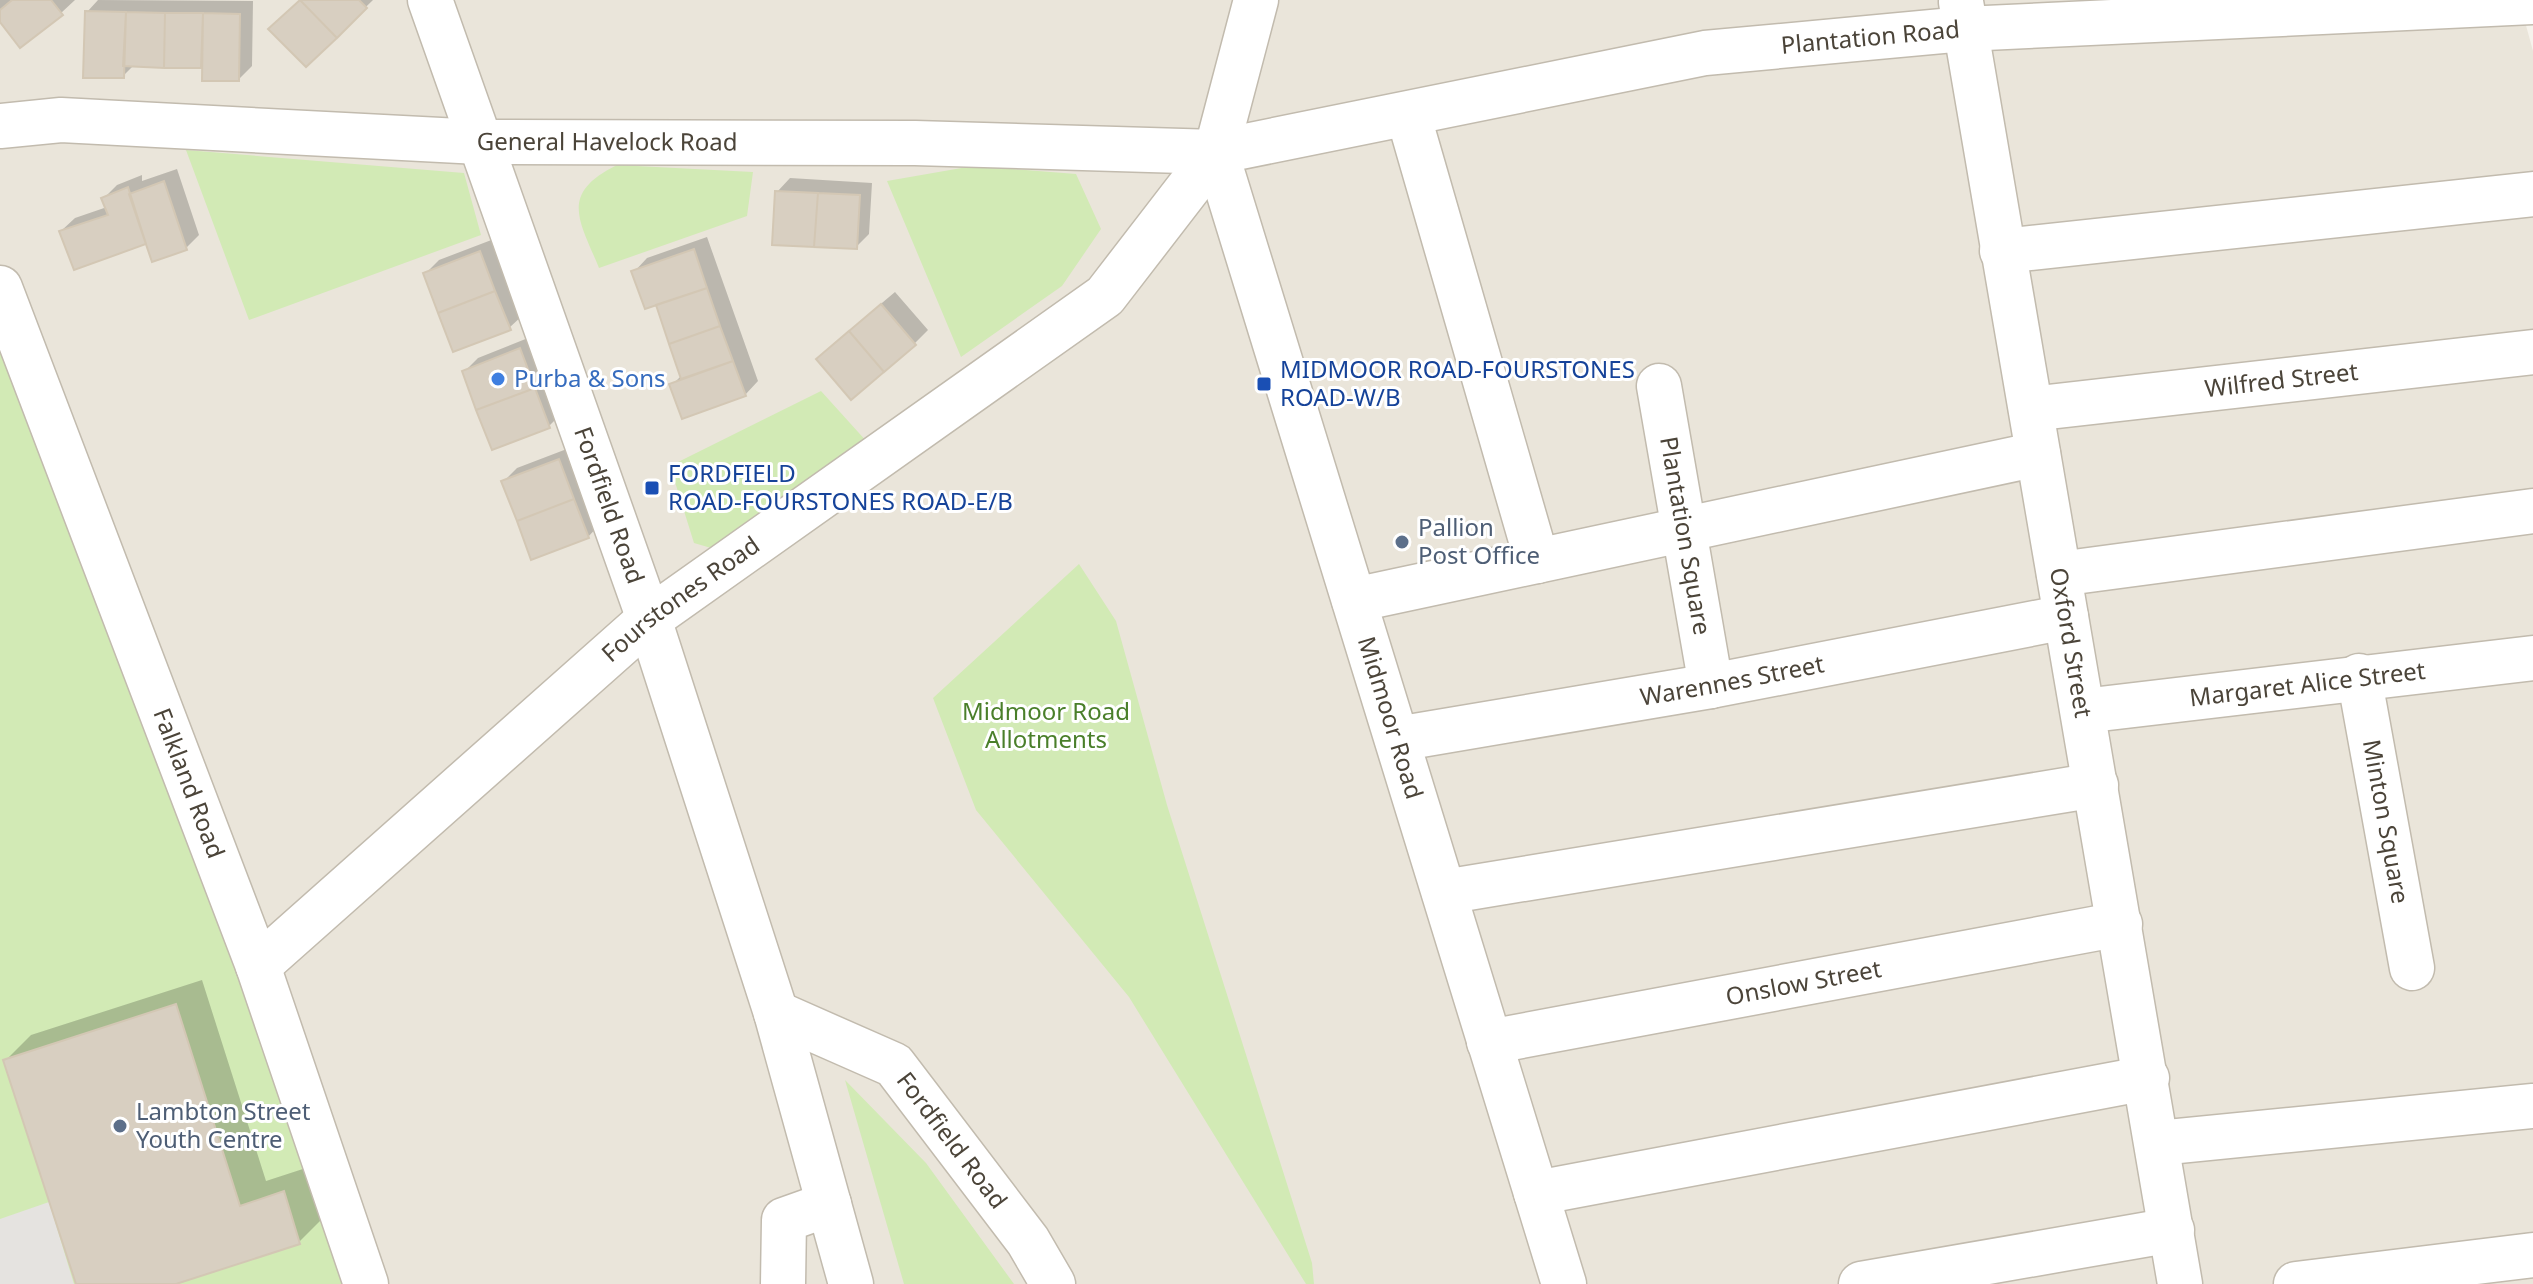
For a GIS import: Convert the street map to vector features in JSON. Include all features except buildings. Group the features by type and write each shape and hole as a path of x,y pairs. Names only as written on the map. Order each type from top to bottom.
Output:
{"street":[{"name":"Fordfield Road","path":"430,0 649,619 776,1013 851,1284"},
{"path":"1216,152 1256,0"},
{"name":"Plantation Road","path":"1216,152 1705,53 1962,15 2533,2"},
{"name":"Oxford Street","path":"1962,15 2180,1284"},
{"path":"1408,114 1537,561"},
{"name":"General Havelock Road","path":"0,126 61,120 479,142 915,143 1216,152"},
{"name":"Midmoor Road","path":"1216,152 1564,1284"},
{"name":"Fourstones Road","path":"258,966 649,619 1105,296 1216,152"},
{"path":"2002,251 2533,194"},
{"name":"Falkland Road","path":"0,288 258,966 366,1284"},
{"name":"Wilfred Street","path":"2031,409 2533,352"},
{"name":"Plantation Square","path":"1659,386 1711,686"},
{"path":"1354,600 2038,454"},
{"path":"2059,574 2533,511"},
{"name":"Warennes Street","path":"1397,739 1711,686 2066,617"},
{"name":"Margaret Alice Street","path":"2083,711 2359,676 2533,658"},
{"name":"Minton Square","path":"2359,676 2412,968"},
{"path":"1444,892 2096,785"},
{"name":"Onslow Street","path":"1489,1042 2120,924"},
{"name":"Fordfield Road","path":"776,1013 894,1065 1028,1241 1053,1284"},
{"path":"1536,1193 2147,1078"},
{"path":"2158,1143 2533,1106"},
{"path":"783,1284 784,1220 829,1204"},
{"path":"1861,1284 2172,1230"},
{"path":"2296,1284 2533,1255"}],"shaded area":[{"path":"0,0 2519,0 2533,51 2533,1284 0,1284"},
{"path":"49,1202 74,1284 0,1284 0,1219"}],"green space":[{"path":"186,150 464,173 481,235 249,320"},
{"path":"617,165 753,172 747,216 599,268 581,222 581,197 587,186"},
{"path":"973,166 1076,174 1101,229 1062,286 961,357 887,181"},
{"path":"0,295 365,1284 0,1284"},
{"path":"821,391 868,443 711,548 694,543 670,466"},
{"name":"Midmoor Road Allotments","path":"1079,564 1116,621 1167,805 1312,1263 1314,1284 1306,1284 1129,997 976,810 933,698"},
{"path":"845,1080 926,1163 1014,1284 904,1284"}],"place":[{"name":"Purba & Sons","path":"498,379"},
{"name":"MIDMOOR ROAD-FOURSTONES ROAD-W/B","path":"1264,384"},
{"name":"FORDFIELD ROAD-FOURSTONES ROAD-E/B","path":"652,488"},
{"name":"Pallion Post Office","path":"1402,542"},
{"name":"Lambton Street Youth Centre","path":"120,1126"}]}
